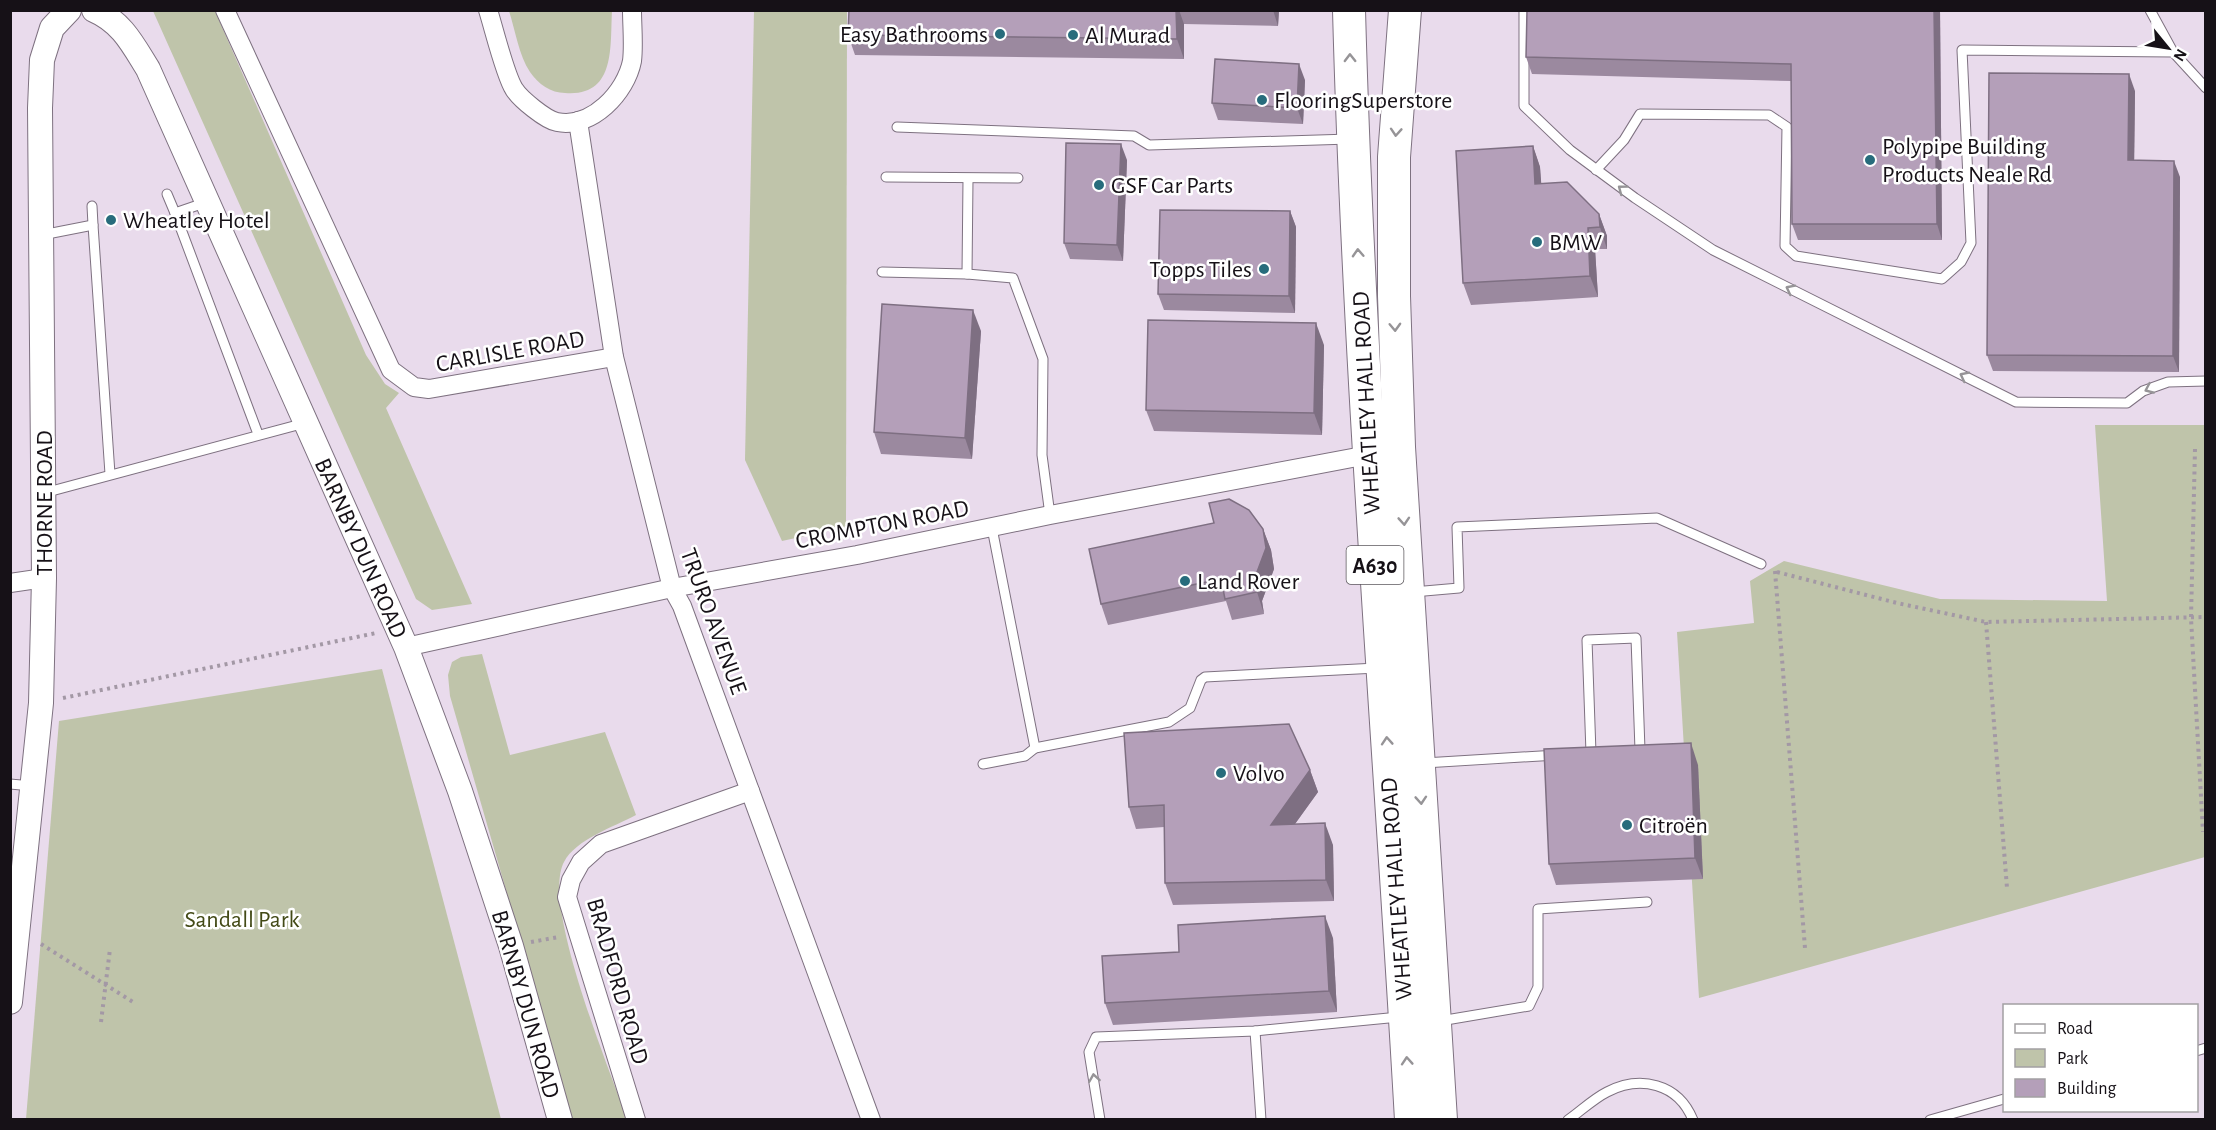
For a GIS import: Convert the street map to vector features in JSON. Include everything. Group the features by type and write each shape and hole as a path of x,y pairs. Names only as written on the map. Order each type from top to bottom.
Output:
{"highway":[{"name":"WHEATLEY HALL ROAD","path":"1349,10 1352,139 1368,455 1382,668 1420,1019 1440,1119"},
{"name":"WHEATLEY HALL ROAD","path":"1405,10 1394,157 1394,297 1399,447 1419,764 1420,1019 1411,1119"}],"street":[{"name":"THORNE ROAD","path":"10,1002 21,785 41,703 44,578 42,60 52,28 69,10"},
{"name":"BARNBY DUN ROAD","path":"94,10 108,16 126,33 142,60 401,638 460,791 512,946 560,1119"},
{"name":"CARLISLE ROAD","path":"225,10 384,360 391,370 414,387 429,389 614,357"},
{"path":"488,10 513,88 530,106 556,122 578,120 603,109 623,84 632,61 632,10"},
{"name":"TRURO AVENUE","path":"578,120 614,357 672,588 682,606 871,1119"},
{"name":"CROMPTON ROAD","path":"401,638 992,528 1050,514 1368,455"},
{"path":"10,583 44,578"},
{"name":"BRADFORD ROAD","path":"636,1119 567,897 571,880 581,862 601,844 750,790"}],"lane":[{"path":"1524,10 1524,106 1570,150 1596,170 1713,250 2016,402 2127,403 2143,391 2168,382 2205,381"},
{"path":"2150,10 2173,52 2205,88"},
{"path":"1596,170 1624,140 1640,114 1769,115 1787,128 1785,246 1796,256 1942,279 1961,262 1971,243 1962,50 2173,52"},
{"path":"897,127 1134,136 1149,146 1352,139"},
{"path":"886,177 968,180 1018,178"},
{"path":"967,274 968,180"},
{"path":"167,194 258,434"},
{"path":"175,213 207,202"},
{"path":"92,206 110,474"},
{"path":"42,235 93,225"},
{"path":"882,272 967,274 1013,278 1028,323 1041,351 1042,466 1050,514"},
{"path":"44,493 305,423"},
{"path":"1408,592 1459,588 1457,527 1657,518 1761,564"},
{"path":"992,528 1035,748"},
{"path":"1580,754 1596,753 1587,640 1636,638 1639,750"},
{"path":"983,764 1025,756 1035,748 1169,722 1190,708 1201,680 1205,677 1382,668"},
{"path":"1419,764 1568,754"},
{"path":"1100,1119 1089,1052 1096,1037 1255,1031 1420,1019 1529,1006 1538,987 1538,909 1647,902"},
{"path":"1255,1031 1261,1119"},
{"path":"1568,1119 1607,1091 1645,1082 1667,1088 1690,1112 1693,1119"},
{"path":"1930,1119 2003,1099"}],"path":[{"path":"2195,449 2191,618 2204,832"},
{"path":"1761,564 1777,572 1897,603 1986,622 2205,617"},
{"path":"1777,572 1805,948"},
{"path":"1986,622 2007,888"},
{"path":"41,703 401,638"},
{"path":"512,946 578,934"},
{"path":"41,944 133,1002"},
{"path":"101,1022 110,949"}],"green space":[{"path":"153,11 215,11 366,355 385,384 399,393 386,408 472,604 432,610 416,599"},
{"path":"509,11 612,11 610,54 602,78 594,87 582,92 560,93 541,84 530,72 523,58"},
{"path":"754,11 847,11 846,527 782,541 745,460"},
{"path":"2095,425 2205,425 2205,857 1699,998 1677,632 1754,623 1750,581 1784,561 1940,599 2107,601"},
{"path":"482,654 510,755 605,732 636,815 596,834 577,847 564,862 559,883 569,949 580,988 627,1119 572,1119 450,696 448,675 452,662 461,657"},
{"name":"Sandall Park","path":"382,669 501,1119 26,1119 59,721"}],"building":[{"path":"849,10 1176,10 1177,39 848,35"},
{"name":"Polypipe Building Products Neale Rd","path":"1527,10 1934,10 1937,224 1792,224 1791,64 1526,57"},
{"path":"1215,59 1299,64 1297,108 1212,103"},
{"path":"1989,73 2129,74 2128,160 2174,161 2173,356 1987,355"},
{"path":"1066,143 1121,144 1117,245 1064,243"},
{"name":"BMW","path":"1533,146 1535,184 1567,182 1599,214 1600,227 1588,228 1590,276 1463,283 1456,151"},
{"path":"1160,210 1290,211 1289,296 1158,294"},
{"path":"882,304 973,310 965,438 874,432"},
{"path":"1148,320 1316,323 1314,413 1146,410"},
{"name":"Land Rover","path":"1229,499 1249,510 1263,529 1266,548 1254,580 1257,592 1225,599 1221,579 1101,604 1089,549 1214,523 1209,503"},
{"path":"1289,724 1310,770 1271,825 1325,823 1326,880 1165,883 1164,805 1129,807 1124,733"},
{"name":"Citroën","path":"1691,743 1695,858 1549,864 1544,749"},
{"path":"1325,916 1329,991 1105,1003 1102,956 1179,952 1178,925"}],"place":[{"name":"Easy Bathrooms","path":"1000,34"},
{"name":"Al Murad","path":"1073,35"},
{"name":"FlooringSuperstore","path":"1262,100"},
{"name":"Polypipe Building Products Neale Rd","path":"1870,160"},
{"name":"GSF Car Parts","path":"1099,185"},
{"name":"Wheatley Hotel","path":"111,220"},
{"name":"BMW","path":"1537,242"},
{"name":"Topps Tiles","path":"1264,269"},
{"name":"Land Rover","path":"1185,581"},
{"name":"Volvo","path":"1221,773"},
{"name":"Citroën","path":"1627,825"}]}
